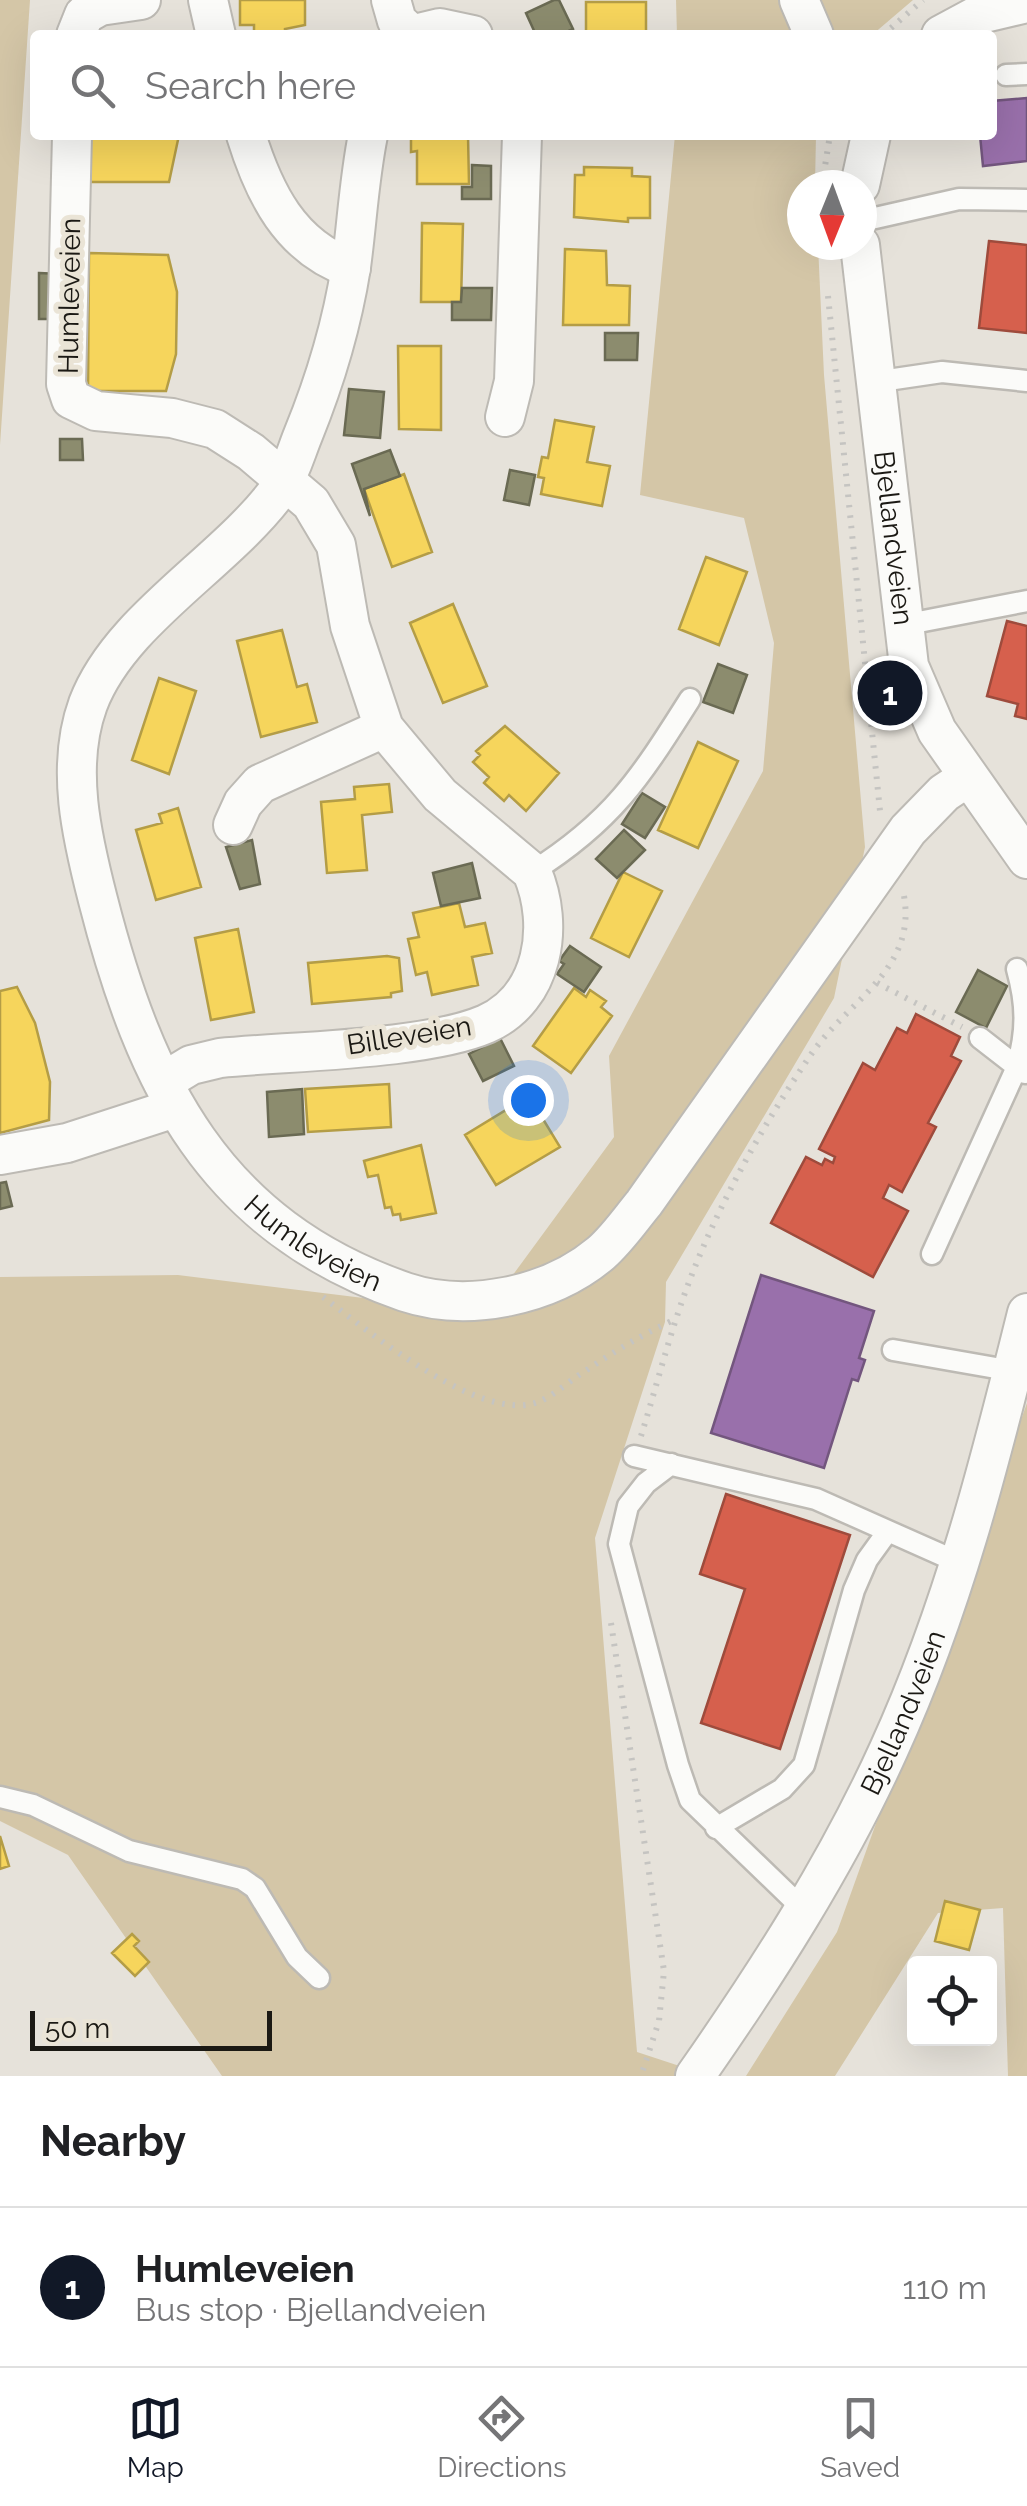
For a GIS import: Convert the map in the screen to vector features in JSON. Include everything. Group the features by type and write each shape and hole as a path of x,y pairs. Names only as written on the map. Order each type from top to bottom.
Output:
{"street":[{"path":"78,30 84,15 100,6 140,0"},
{"path":"208,0 215,30"},
{"path":"391,0 397,21 409,30"},
{"path":"799,0 812,30"},
{"path":"948,30 978,7 1027,3"},
{"name":"Humleveien","path":"72,140 66,384 72,399 96,411 172,418 215,429 251,452 284,483"},
{"path":"248,140 276,208 304,245 350,268"},
{"name":"Humleveien","path":"367,140 350,268 317,401 284,483 230,545 140,629 100,678 87,706 76,757 82,833 136,1029 169,1095 228,1180 314,1253 349,1272 417,1296 466,1301 525,1293 578,1270 603,1252 644,1203 908,830 944,793 968,777"},
{"path":"506,417 514,381 522,140"},
{"path":"863,170 870,140"},
{"name":"Bjellandveien","path":"862,260 909,666 922,699 968,777 1027,859"},
{"path":"284,483 311,503 336,546 350,626 384,728 440,795 532,872"},
{"path":"233,825 243,802 260,784 384,728"},
{"name":"Billeveien","path":"169,1095 190,1065 220,1058 430,1038 484,1025 506,1013 534,978 542,955 544,932 532,872"},
{"path":"0,1154 67,1143 169,1095"},
{"name":"Bjellandveien","path":"695,2076 803,1909 888,1750 960,1563 1027,1313"}],"lane":[{"path":"877,218 959,199 1027,200"},
{"path":"874,382 942,372 1027,382"},
{"path":"903,625 1027,601"},
{"path":"532,872 575,845 616,809 690,698"},
{"path":"932,1254 1022,1070 1027,1000 1017,969"},
{"path":"980,1038 1022,1070"},
{"path":"893,1350 1013,1372"},
{"path":"634,1456 816,1499 960,1563"},
{"path":"671,1464 652,1477 628,1506 619,1544 678,1765 690,1800 803,1909"},
{"path":"716,1828 782,1790 804,1765 854,1590 867,1560 888,1531"},
{"path":"0,1797 33,1805 128,1851 242,1879 255,1888 298,1957 319,1978"}],"path":[{"path":"890,30 923,0"},
{"path":"824,170 829,140"},
{"path":"316,1292 411,1362 474,1396 516,1404 537,1403 639,1336 677,1319 697,1264 761,1138 814,1050 890,969 908,914 904,894 882,865 878,776 826,284"},
{"path":"877,983 940,1013 980,1038"}],"shaded area":[{"path":"0,0 30,0 0,445"},
{"path":"676,0 913,0 878,30 677,30"},
{"path":"675,140 816,140 815,170 787,170 787,260 819,260 824,375 865,847 834,998 666,1282 665,1322 595,1538 637,2052 710,2076 222,2076 68,1855 0,1821 0,1277 178,1275 485,1313 614,1137 609,1056 763,771 774,643 744,518 640,495"},
{"path":"1027,1403 1027,2076 1008,2076 1003,1908 938,1913 911,1956 907,1956 907,1962 835,2076 746,2076 837,1932"}],"building: Homes":[{"path":"240,0 305,0 305,25 285,30 254,30 254,25 240,25"},
{"path":"586,2 646,2 646,30 586,30"},
{"path":"91,140 178,140 169,182 90,182"},
{"path":"411,140 468,140 469,184 417,184 417,151 411,152"},
{"path":"584,167 632,168 632,176 650,177 650,218 628,218 628,222 574,217 575,175 584,175"},
{"path":"422,223 463,224 461,302 421,302"},
{"path":"565,249 606,251 607,285 630,286 629,325 563,325"},
{"path":"89,253 168,255 177,292 176,354 166,391 88,391"},
{"path":"398,346 441,346 441,430 399,429"},
{"path":"555,420 594,427 587,462 610,466 602,506 541,494 544,478 538,477 542,457 548,458"},
{"path":"404,474 432,552 392,567 364,489"},
{"path":"706,557 747,572 719,645 679,629"},
{"path":"453,604 487,686 443,703 410,623"},
{"path":"282,630 297,687 307,684 317,722 261,737 237,641"},
{"path":"159,678 196,691 169,774 132,760"},
{"path":"505,726 559,773 526,811 509,795 504,801 484,783 489,777 473,762 480,755 476,751"},
{"path":"698,742 738,761 698,848 658,830"},
{"path":"389,784 392,812 362,815 367,870 327,873 321,802 355,799 354,787"},
{"path":"178,808 201,887 156,900 136,830 162,823 159,814"},
{"path":"623,872 662,891 629,957 591,938"},
{"path":"459,903 465,927 485,923 492,953 472,957 478,985 432,995 427,972 416,975 408,939 419,937 413,913"},
{"path":"238,929 254,1012 211,1020 195,938"},
{"path":"399,958 402,991 391,993 391,997 312,1004 308,963"},
{"path":"17,987 35,1023 50,1082 49,1120 0,1133 0,991"},
{"path":"574,988 586,997 590,990 606,1001 601,1007 612,1016 571,1073 533,1046"},
{"path":"389,1084 391,1127 308,1132 305,1089"},
{"path":"529,1096 560,1147 496,1185 465,1135"},
{"path":"421,1145 436,1213 401,1220 400,1214 393,1215 391,1207 385,1208 378,1175 368,1177 364,1161"},
{"path":"0,1836 9,1866 0,1869"},
{"path":"945,1901 980,1910 969,1950 935,1941"},
{"path":"132,1934 139,1941 134,1946 149,1962 135,1976 112,1953"}],"building: Shops":[{"path":"989,241 1027,245 1027,333 979,328"},
{"path":"1007,621 1027,626 1027,719 1015,716 1018,704 987,696"},
{"path":"916,1014 960,1037 951,1056 961,1061 928,1123 936,1127 902,1192 889,1185 883,1198 908,1211 873,1277 771,1223 806,1157 822,1165 825,1159 833,1163 835,1157 819,1149 863,1063 875,1070 897,1028 907,1033"},
{"path":"726,1494 850,1535 780,1749 701,1723 745,1589 700,1574"}],"building: Offices":[{"path":"1027,98 1027,161 983,166 980,140 997,140 997,101"},
{"path":"761,1275 874,1311 859,1358 865,1360 858,1381 852,1379 824,1468 711,1433"}],"building: Industry":[{"path":"559,0 573,29 534,30 526,13"},
{"path":"472,165 491,166 491,199 462,199 462,187 472,187"},
{"path":"39,273 60,274 59,319 39,319"},
{"path":"462,288 492,288 491,320 452,320 452,302 461,302"},
{"path":"605,333 638,333 637,360 605,360"},
{"path":"349,389 384,392 380,438 344,435"},
{"path":"60,439 82,439 83,460 60,460"},
{"path":"390,450 400,476 364,489 370,516 352,464"},
{"path":"510,470 535,475 529,505 504,500"},
{"path":"718,664 747,675 733,713 703,702"},
{"path":"642,793 665,807 645,838 622,824"},
{"path":"624,830 645,850 617,878 596,859"},
{"path":"252,840 260,884 240,889 226,847"},
{"path":"472,863 480,898 441,906 433,873"},
{"path":"570,946 601,967 584,992 557,974 564,964 559,961"},
{"path":"978,970 1007,986 986,1028 956,1012"},
{"path":"500,1038 514,1066 483,1081 469,1054"},
{"path":"302,1089 304,1134 269,1137 267,1092"},
{"path":"6,1182 12,1206 0,1209 0,1183"}],"place":[{"name":"Humleveien","path":"890,693"}]}
